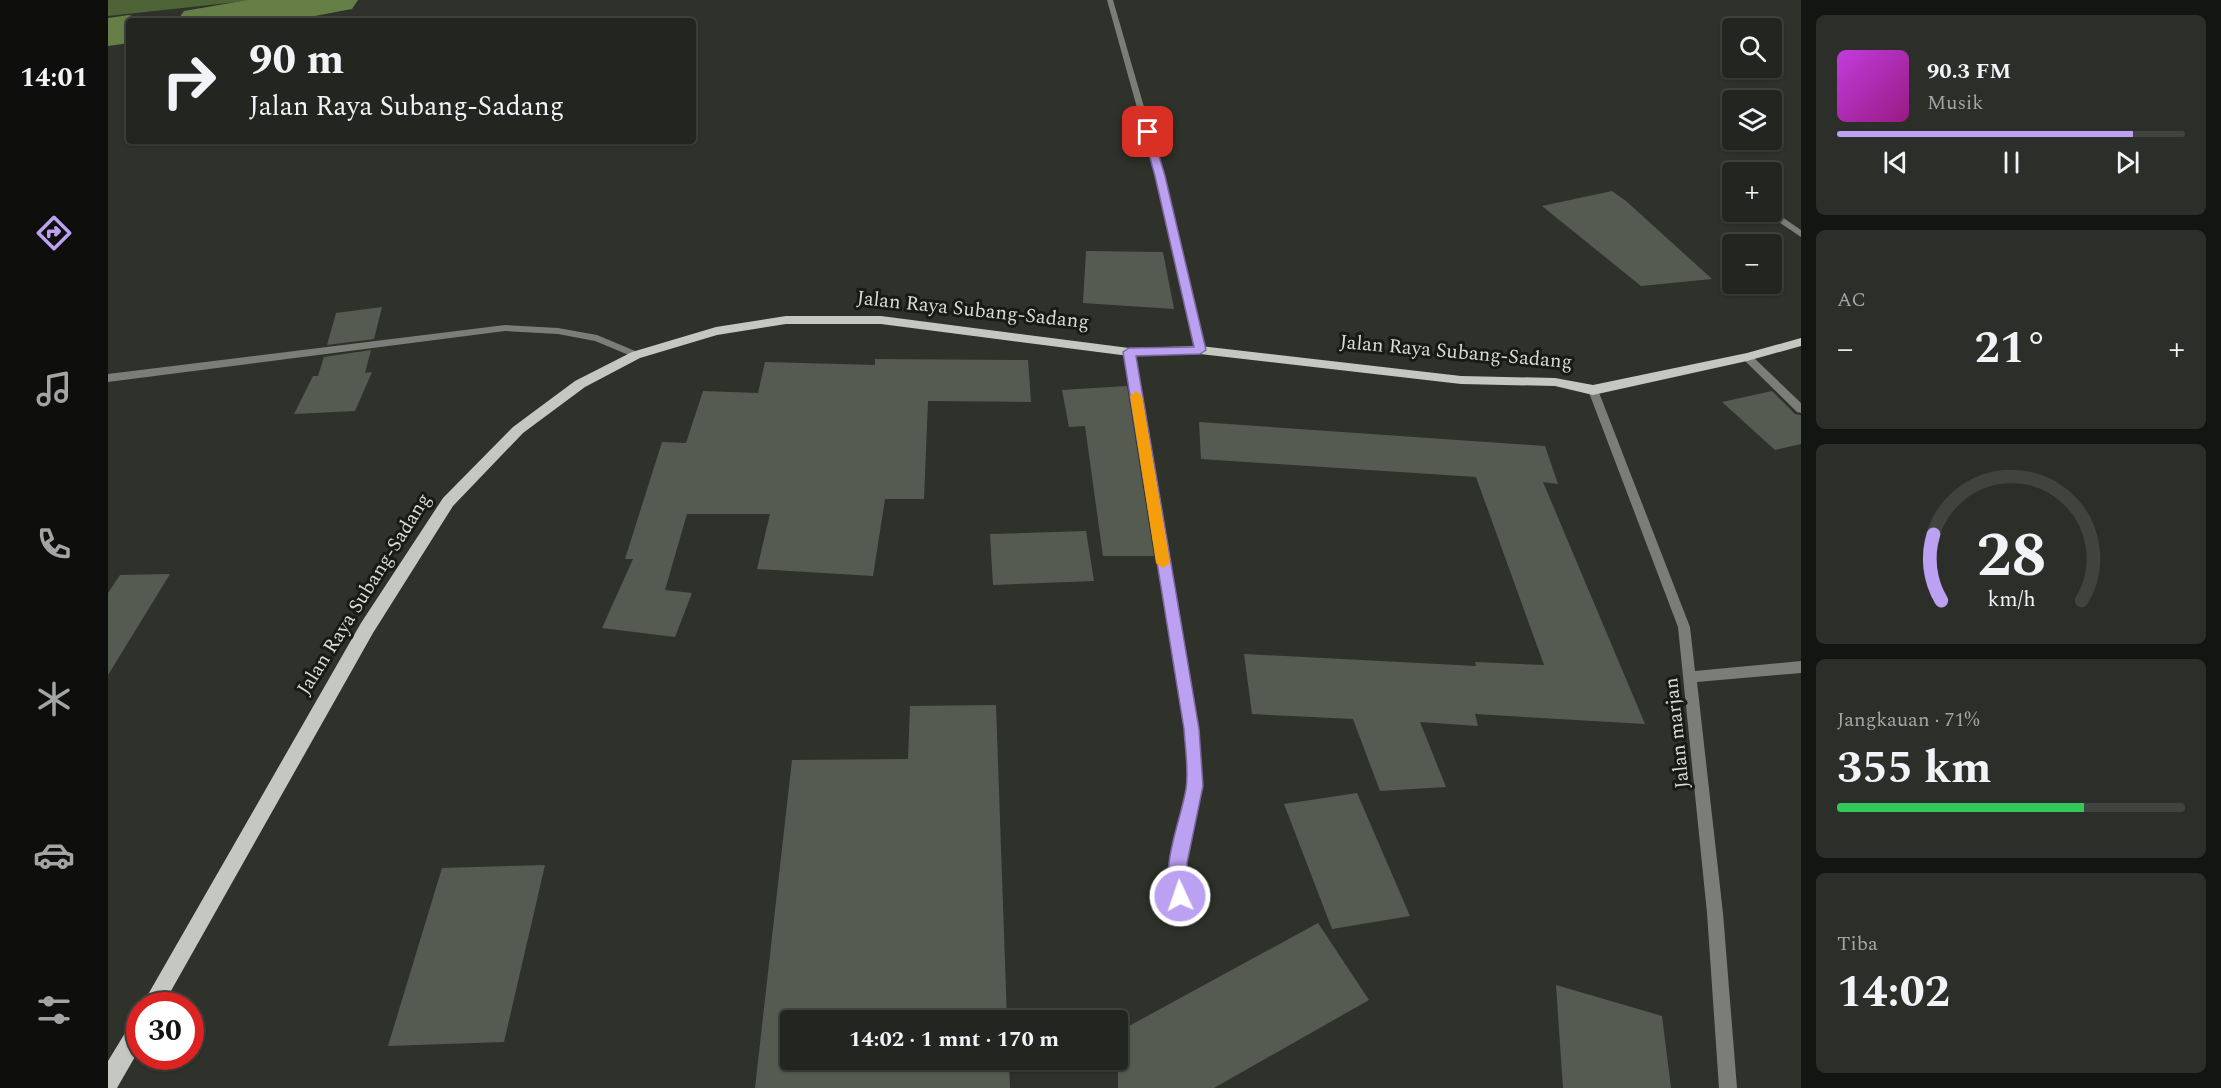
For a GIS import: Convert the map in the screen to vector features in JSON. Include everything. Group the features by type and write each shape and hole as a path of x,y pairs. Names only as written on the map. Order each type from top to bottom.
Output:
{"main road":[{"name":"Jalan Raya Subang-Sadang","path":"159,992 367,628 448,502 518,430 580,384 636,355 728,329 786,320 870,320 1129,352 1200,350 1461,380 1555,382 1593,390 1747,357 1801,342"},
{"path":"108,1082 126,1051"}],"street":[{"path":"1110,0 1160,176 1200,350"},
{"path":"1782,221 1801,234"},
{"path":"108,378 505,328 558,331 597,338 636,355"},
{"path":"1129,352 1191,729 1195,786 1178,863 1180,913"},
{"path":"1747,357 1801,409"},
{"name":"Jalan marjan","path":"1593,390 1684,627 1715,913 1728,1088"},
{"path":"1691,677 1801,667"}],"green space":[{"path":"108,0 257,0 108,16"}],"building":[{"path":"1612,191 1712,279 1641,286 1542,206"},
{"path":"1086,251 1163,252 1174,309 1083,303"},
{"path":"382,307 374,339 327,345 336,313"},
{"path":"371,350 365,373 372,372 355,411 294,414 313,376 318,376 324,357"},
{"path":"875,359 1028,360 1031,402 928,401 924,499 885,499 873,576 757,569 770,514 687,514 665,590 692,593 675,637 602,628 633,559 625,559 662,442 686,443 703,391 758,393 765,362 875,365"},
{"path":"1127,386 1154,556 1103,556 1085,426 1069,427 1062,390"},
{"path":"1772,391 1795,414 1801,415 1801,444 1775,450 1722,402"},
{"path":"1199,422 1545,446 1558,484 1543,482 1645,724 1475,714 1478,726 1420,722 1446,787 1380,791 1353,719 1252,714 1244,654 1476,666 1475,662 1544,665 1476,477 1201,459"},
{"path":"1086,531 1094,581 993,585 990,534"},
{"path":"170,574 108,675 108,593 120,575"},
{"path":"996,705 1007,1010 780,1010 780,1070 1009,1070 1010,1088 755,1088 792,760 908,759 910,706"},
{"path":"1357,793 1410,916 1332,929 1284,804"},
{"path":"545,865 504,1042 388,1046 442,868"},
{"path":"1318,923 1369,1000 1214,1088 1118,1088 1118,1070 1128,1070 1128,1027"},
{"path":"1556,985 1662,1016 1671,1088 1563,1088"}],"waterway":[{"path":"219,18 336,0"},
{"path":"108,32 126,29"}],"slow traffic":[{"path":"1136,396 1163,563"}],"route":[{"path":"1148,132 1200,350 1129,352 1191,729 1195,786 1178,863 1180,896"}]}
